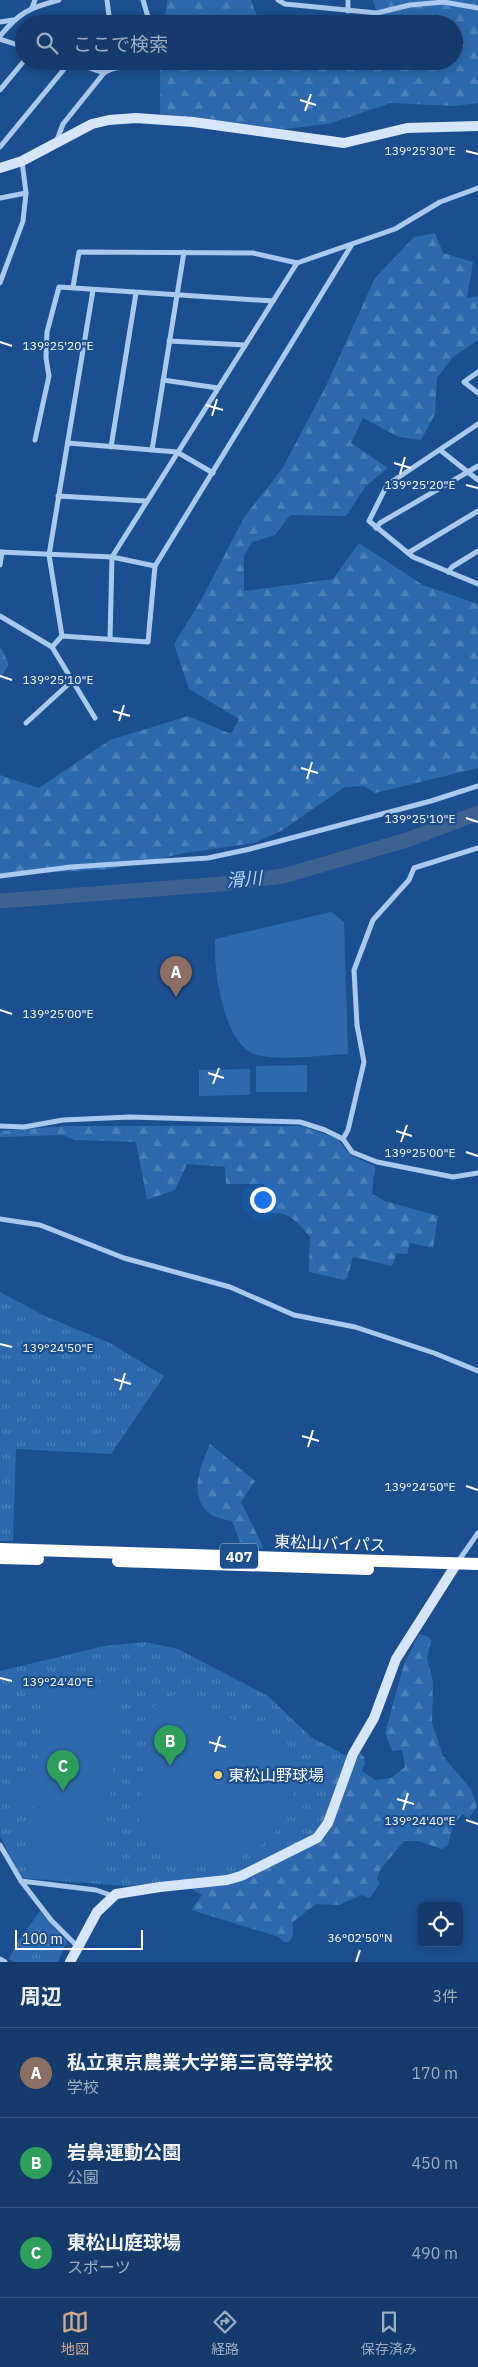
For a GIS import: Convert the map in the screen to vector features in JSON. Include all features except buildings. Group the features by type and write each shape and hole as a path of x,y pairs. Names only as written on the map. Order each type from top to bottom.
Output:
{"highway":[{"name":"東松山バイパス","path":"0,1549 454,1567 478,1572"},
{"name":"東松山バイパス","path":"0,1558 454,1567 478,1564"}],"street":[{"path":"32,8 35,0"},
{"path":"22,15 32,8 59,0"},
{"path":"107,0 109,15"},
{"path":"143,0 147,15"},
{"path":"278,0 285,4 377,13 410,5 444,2 478,8"},
{"path":"348,0 348,10"},
{"path":"1,21 14,20"},
{"path":"14,20 0,38 15,44"},
{"path":"0,90 17,70"},
{"path":"0,147 63,70"},
{"path":"94,70 104,73"},
{"path":"56,144 63,124 107,70"},
{"path":"0,168 22,161 92,124 136,118 193,122 344,143 407,128 478,126"},
{"path":"0,283 23,222 26,193 22,161"},
{"path":"73,287 79,252 254,253 297,263 396,229 440,202 478,188"},
{"path":"0,198 26,193"},
{"path":"62,636 148,642 155,566 351,246"},
{"path":"152,450 168,341 184,252"},
{"path":"110,639 112,557 297,263"},
{"path":"35,440 49,376 46,358 47,332 59,286 93,290 273,301"},
{"path":"62,636 49,555 93,290"},
{"path":"111,447 136,292"},
{"path":"168,341 245,345"},
{"path":"478,372 464,382 478,393"},
{"path":"162,380 218,388"},
{"path":"478,424 387,485 369,521 408,553 478,584"},
{"path":"68,444 177,452 213,473"},
{"path":"440,450 478,480"},
{"path":"376,528 380,523 478,466"},
{"path":"58,496 146,501"},
{"path":"408,553 478,510"},
{"path":"448,572 452,567 478,551"},
{"path":"0,565 1,552 112,557 155,566"},
{"path":"0,616 52,647 95,718"},
{"path":"52,647 62,636"},
{"path":"26,723 73,680"},
{"path":"0,876 70,867 208,858 250,849 431,801 478,786"},
{"path":"343,1139 348,1130 364,1062 357,1025 354,970 373,920 409,880 414,868 478,848"},
{"path":"0,1126 24,1127 63,1120 130,1117 300,1122 325,1130 343,1139 352,1152 376,1162 453,1177 478,1173"},
{"path":"0,1219 40,1225 124,1258 230,1287 294,1315 355,1326 434,1353 478,1371"},
{"path":"70,1962 97,1912 112,1896 133,1890 227,1880 250,1872 317,1838 328,1823 354,1754 374,1718 396,1659 454,1567 478,1533"},
{"path":"1,1848 21,1881 51,1920 78,1948"},
{"path":"21,1881 96,1890 112,1896"}],"green space":[{"path":"167,0 251,0 257,15 165,15"},
{"path":"373,0 478,0 478,103 454,106 391,103 328,124 284,129 160,114 160,70 463,70 463,15 377,15"},
{"path":"435,233 443,253 473,262 467,298 478,296 478,340 453,357 437,378 435,414 421,440 399,437 363,418 351,443 388,468 366,486 346,516 290,515 275,535 252,542 244,556 244,591 333,579 359,543 423,585 478,604 478,768 375,793 364,786 345,787 281,831 254,843 185,853 111,869 0,875 0,775 39,788 110,740 188,716 231,734 239,719 189,689 174,644 200,602 245,516 282,469 326,386 375,278 414,237"},
{"path":"0,646 9,664 0,679"},
{"path":"331,912 344,922 348,1054 278,1058 257,1055 245,1049 228,1022 222,1004 216,968 215,939"},
{"path":"307,1065 307,1092 256,1092 256,1066"},
{"path":"250,1069 250,1095 199,1096 199,1070"},
{"path":"65,1126 301,1126 337,1138 350,1155 375,1166 372,1194 385,1201 438,1216 433,1248 410,1243 407,1254 397,1253 392,1266 353,1257 347,1278 344,1280 309,1272 310,1237 290,1217 279,1213 263,1213 264,1184 226,1184 225,1167 187,1164 175,1190 147,1200 136,1142 75,1140 62,1135 0,1137 0,1131"},
{"path":"0,1292 45,1316 112,1344 164,1376 111,1454 16,1449 13,1541 0,1541"},
{"path":"210,1444 255,1481 241,1502 264,1549 240,1542 232,1521 210,1514 200,1501 198,1493 199,1476"},
{"path":"419,1634 427,1636 431,1640 427,1659 433,1681 432,1723 443,1756 471,1789 477,1806 469,1818 462,1814 453,1826 448,1845 441,1849 419,1841 404,1841 380,1870 377,1879 380,1883 370,1898 362,1895 339,1905 316,1904 293,1922 293,1936 289,1942 283,1942 279,1937 191,1910 202,1895 145,1861 311,1737 344,1755 360,1753 364,1757 365,1764 362,1771 375,1780 391,1778 405,1767 402,1750 392,1751 385,1733 404,1664"},
{"path":"145,1642 178,1649 268,1696 311,1737 344,1755 320,1822 299,1840 237,1872 204,1879 126,1886 21,1878 0,1836 0,1671 104,1646"},
{"path":"47,1678 121,1685 100,1881 27,1874 34,1807 14,1805 17,1776 37,1777"},
{"name":"東松山野球場","path":"176,1694 284,1742 290,1760 293,1779 290,1805 279,1826 269,1838 257,1848 244,1855 216,1862 186,1859 159,1846 149,1838 142,1827 139,1814 151,1708"},
{"path":"40,1911 67,1941 58,1962 14,1962 9,1959 17,1943"}],"waterway":[{"name":"滑川","path":"0,901 222,884 283,876 407,840 478,813"}],"place":[{"name":"私立東京農業大学第三高等学校","path":"176,997"},
{"name":"岩鼻運動公園","path":"170,1766"},
{"name":"東松山野球場","path":"218,1775"},
{"name":"東松山庭球場","path":"63,1791"}]}
